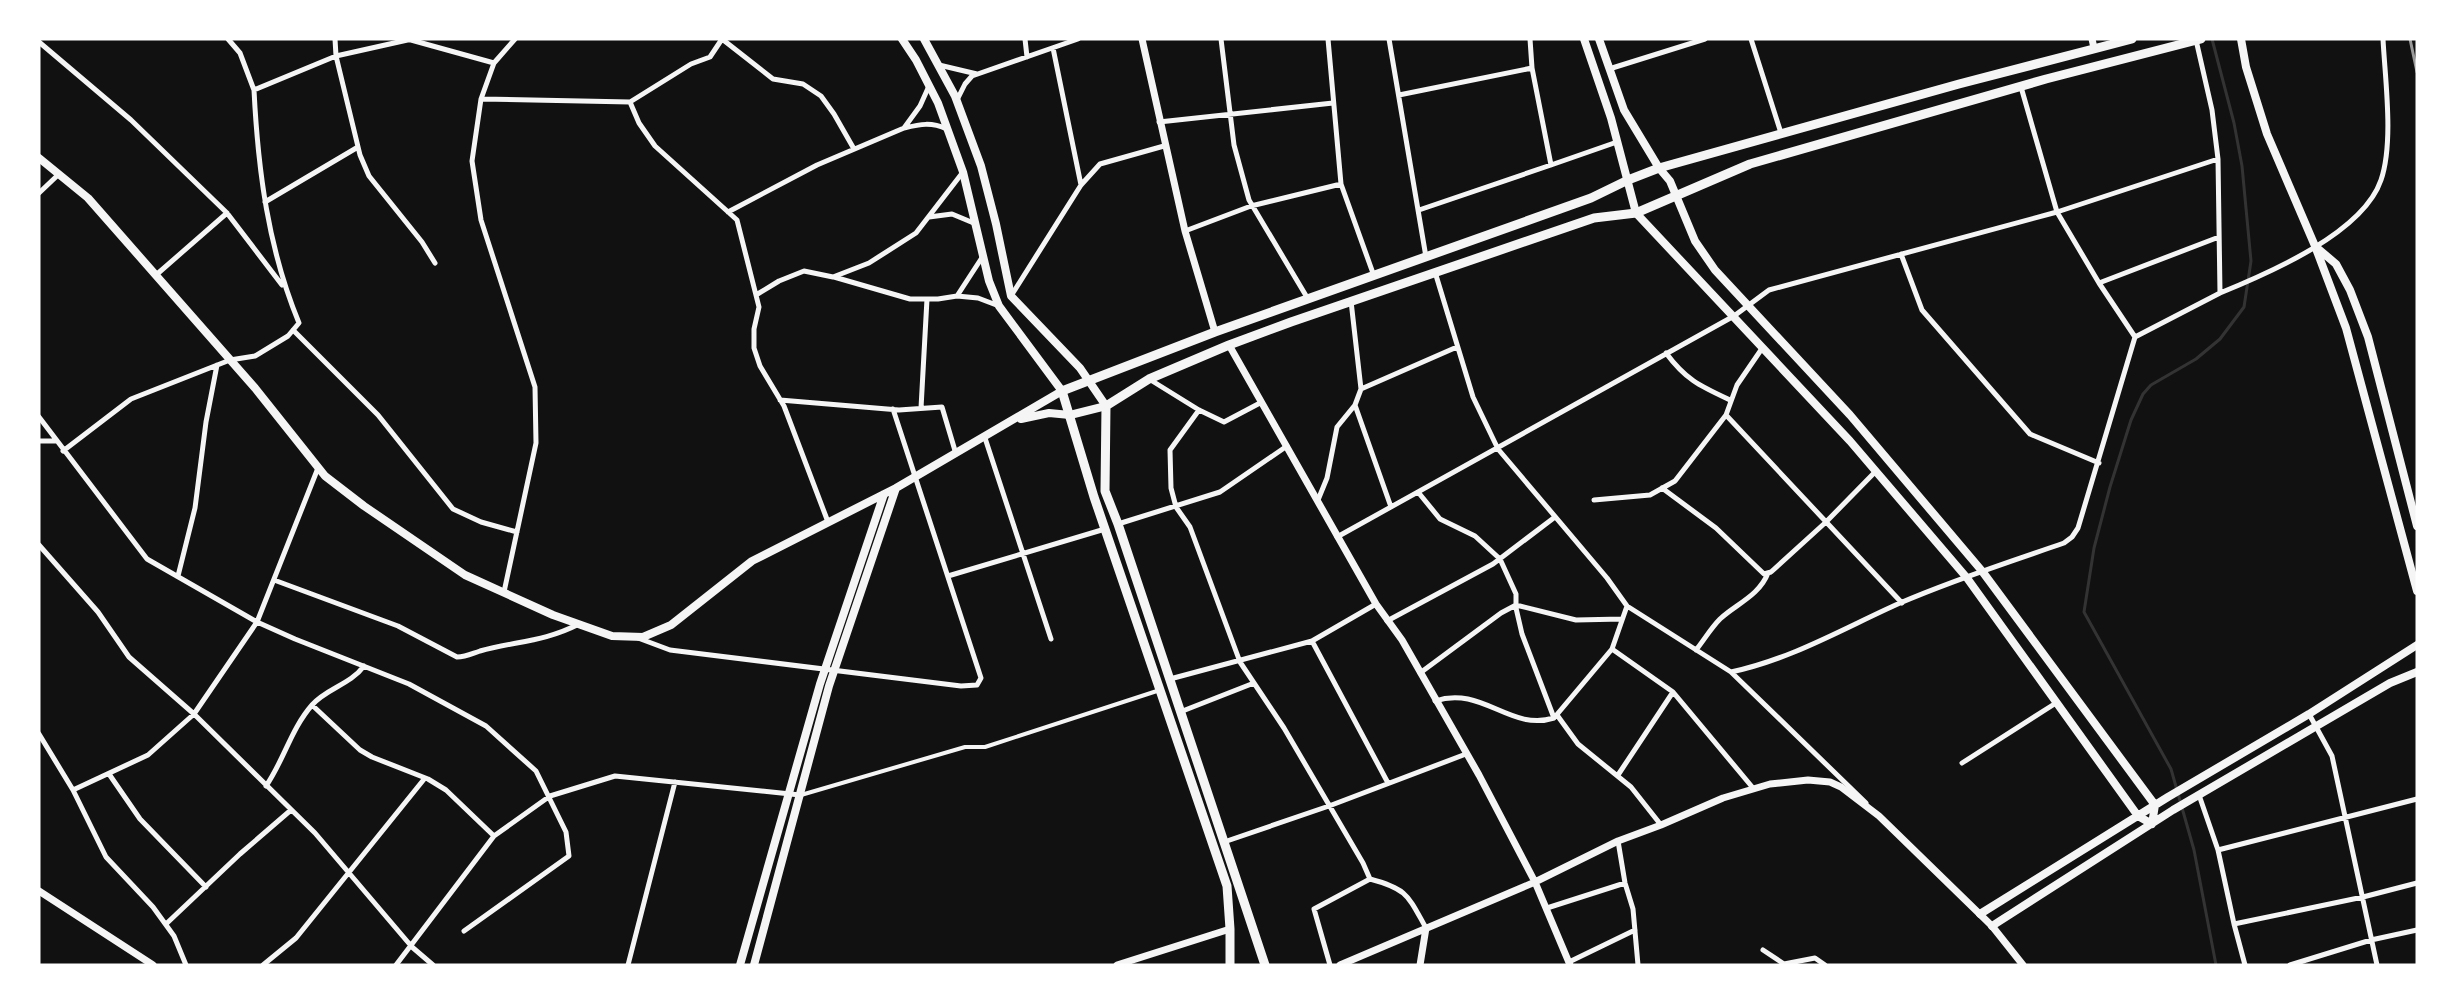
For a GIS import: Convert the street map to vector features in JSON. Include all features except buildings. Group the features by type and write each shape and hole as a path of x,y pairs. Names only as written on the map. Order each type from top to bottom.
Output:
{"main road":[{"path":"902,39 929,86 963,172 983,256 999,306 1062,391 1105,529 1227,886 1230,965"},
{"path":"924,39 957,100 981,166 1011,296 1080,368 1106,406 1105,491 1119,524 1265,965"},
{"path":"1584,39 1617,142 1636,213 1763,346 1876,471 1967,578 2138,816 2152,824"},
{"path":"1599,39 1624,110 1659,168 1670,181 1695,241 1715,270 1850,415 1982,571 2156,804 2152,824"},
{"path":"39,158 88,198 230,360 325,476 364,506 465,575 612,636 643,637 671,625 752,561 897,487 985,438 1062,391 1215,332 1591,198 1659,168 2093,44 2132,39"},
{"path":"2241,39 2246,67 2267,134 2315,246 2346,328 2417,591"},
{"path":"1014,421 1049,413 1070,415 1106,406 1149,379 1229,345 1594,219 1636,213 1750,164 2021,87 2199,40"},
{"path":"2315,246 2336,264 2358,308 2377,365 2417,526"},
{"path":"754,965 834,672 897,487"},
{"path":"740,965 825,670 884,494"},
{"path":"1980,914 2156,804 2309,714 2417,645"},
{"path":"1992,926 2173,810 2390,683 2417,672"}],"street":[{"path":"63,451 131,399 230,360 255,356 288,336 299,323 285,289 265,202 259,168 254,90 240,53 228,39"},
{"path":"335,39 336,56 358,147 373,182 422,242 435,263"},
{"path":"504,592 536,443 535,387 481,220 472,160 481,99 494,63 515,39"},
{"path":"481,99 630,102 691,64 710,57 722,39 773,79 803,84 820,96 834,114 854,149"},
{"path":"1025,39 1027,57"},
{"path":"957,100 972,76 1078,39"},
{"path":"1142,39 1164,146 1185,231 1215,332"},
{"path":"1221,39 1234,145 1251,206 1308,299"},
{"path":"1328,39 1341,184 1374,276"},
{"path":"1389,39 1426,257"},
{"path":"1530,39 1532,68 1551,165"},
{"path":"1609,69 1705,39"},
{"path":"1751,39 1780,133"},
{"path":"1731,672 1750,668 1818,643 1902,603 1982,571 2064,543 2072,537 2078,528 2099,463 2135,337 2220,293 2264,275 2315,246 2348,225 2367,204 2381,182 2387,156 2383,39"},
{"path":"254,90 336,56 411,40 494,63"},
{"path":"2199,40 2212,110 2218,159 2220,293"},
{"path":"39,42 131,120 227,213 285,289"},
{"path":"1053,48 1081,185"},
{"path":"939,65 978,74"},
{"path":"1399,95 1532,68"},
{"path":"904,128 920,106 929,86"},
{"path":"2021,87 2057,212 2099,283 2135,337"},
{"path":"630,102 639,123 655,146 737,220 759,307 754,329 754,348 760,366 780,400 828,522"},
{"path":"1159,122 1333,103"},
{"path":"728,212 817,165 904,128 925,123 936,124 947,129"},
{"path":"1419,210 1617,142"},
{"path":"1011,296 1081,185 1100,164 1164,146"},
{"path":"265,202 358,147"},
{"path":"1337,537 1734,316 1769,290 2057,212 2218,159"},
{"path":"834,277 870,263 916,233 963,172"},
{"path":"39,193 59,174"},
{"path":"1185,231 1251,206 1341,184"},
{"path":"156,275 227,213"},
{"path":"929,217 952,214 977,224"},
{"path":"2099,283 2219,237"},
{"path":"1901,254 1922,310 2030,434 2099,463"},
{"path":"957,296 983,256"},
{"path":"756,296 779,281 804,271 900,296 927,299 957,296 978,298 999,306"},
{"path":"1435,272 1473,397 1498,449 1607,578 1627,606 1731,672 1992,926 2023,965"},
{"path":"921,408 927,299"},
{"path":"1318,500 1327,478 1337,427 1355,405 1361,389 1351,301"},
{"path":"293,330 378,415 453,509 481,522 517,532"},
{"path":"1229,345 1337,537 1376,604 1402,640 1466,754 1535,882 1570,963 1635,930"},
{"path":"1594,500 1650,495 1675,482 1726,415 1730,400 1746,370 1763,346"},
{"path":"1361,389 1457,347"},
{"path":"1666,353 1678,369 1694,383 1730,400"},
{"path":"178,576 195,508 206,422 217,365"},
{"path":"1149,379 1199,410 1224,422 1260,403"},
{"path":"780,400 893,409 942,407 956,454"},
{"path":"1355,405 1391,507"},
{"path":"635,637 648,644 670,650 834,672 961,686 977,685 981,678 893,409"},
{"path":"1199,410 1170,450 1171,488 1176,507 1190,527 1240,662 1284,728 1371,879"},
{"path":"1726,415 1902,603"},
{"path":"39,417 147,559 257,622 409,684 486,726 536,771 566,832 569,856 464,931"},
{"path":"985,438 1051,639"},
{"path":"39,441 55,441"},
{"path":"1119,524 1220,492 1287,446"},
{"path":"73,790 148,755 194,714 257,622 318,468"},
{"path":"1696,650 1719,620 1757,590 1768,573 1826,522 1876,471"},
{"path":"1662,488 1716,528 1764,574 1768,573"},
{"path":"1419,492 1440,519 1475,536 1500,559 1516,594 1522,634 1556,716 1578,744 1618,775 1642,800 1661,825"},
{"path":"1388,621 1463,582 1500,559 1555,517"},
{"path":"948,576 1105,529"},
{"path":"39,545 98,612 129,657 194,714 315,833 412,947 433,965"},
{"path":"274,580 398,626 457,657 467,657 480,651 540,640 558,635 579,624"},
{"path":"1170,680 1312,641 1376,604"},
{"path":"1420,673 1501,613 1516,605 1576,620 1622,619"},
{"path":"1435,701 1450,696 1465,697 1526,721 1542,722 1556,716 1612,649 1627,606"},
{"path":"1312,641 1388,783"},
{"path":"1612,649 1673,692 1753,788"},
{"path":"266,786 296,725 312,705 321,696 347,684 364,666"},
{"path":"1180,712 1254,683"},
{"path":"396,965 412,947 494,836 550,796 615,776 800,795 965,747 985,747 1160,690"},
{"path":"1618,775 1673,692"},
{"path":"1962,763 2056,703"},
{"path":"312,705 360,750 426,778 446,790 494,836"},
{"path":"2309,714 2332,756 2377,965"},
{"path":"39,734 73,790 106,856 166,924 174,936 186,965"},
{"path":"1224,842 1329,806 1466,754"},
{"path":"109,774 140,819 206,886"},
{"path":"263,965 296,938 426,778"},
{"path":"1340,965 1535,882 1618,841 1753,788 1789,781 1821,780 1841,787 1880,816"},
{"path":"628,965 675,782"},
{"path":"2199,795 2218,850 2245,965"},
{"path":"2218,850 2417,799"},
{"path":"166,924 291,810"},
{"path":"1618,841 1625,883 1633,909 1638,965"},
{"path":"1330,965 1314,909 1371,879 1405,892 1426,928 1420,965"},
{"path":"1547,908 1625,883"},
{"path":"2234,924 2363,897 2417,883"},
{"path":"39,891 153,965"},
{"path":"1117,965 1230,929"},
{"path":"2290,965 2371,940 2417,930"},
{"path":"1763,950 1784,964 1815,958 1825,965"}],"waterway":[{"path":"2212,39 2234,123 2242,166 2251,261 2244,307 2220,339 2196,359 2151,385 2143,394 2131,420 2110,487 2094,548 2084,612 2171,769 2194,850 2216,965"}],"railway":[{"path":"2410,39 2417,72"}]}
